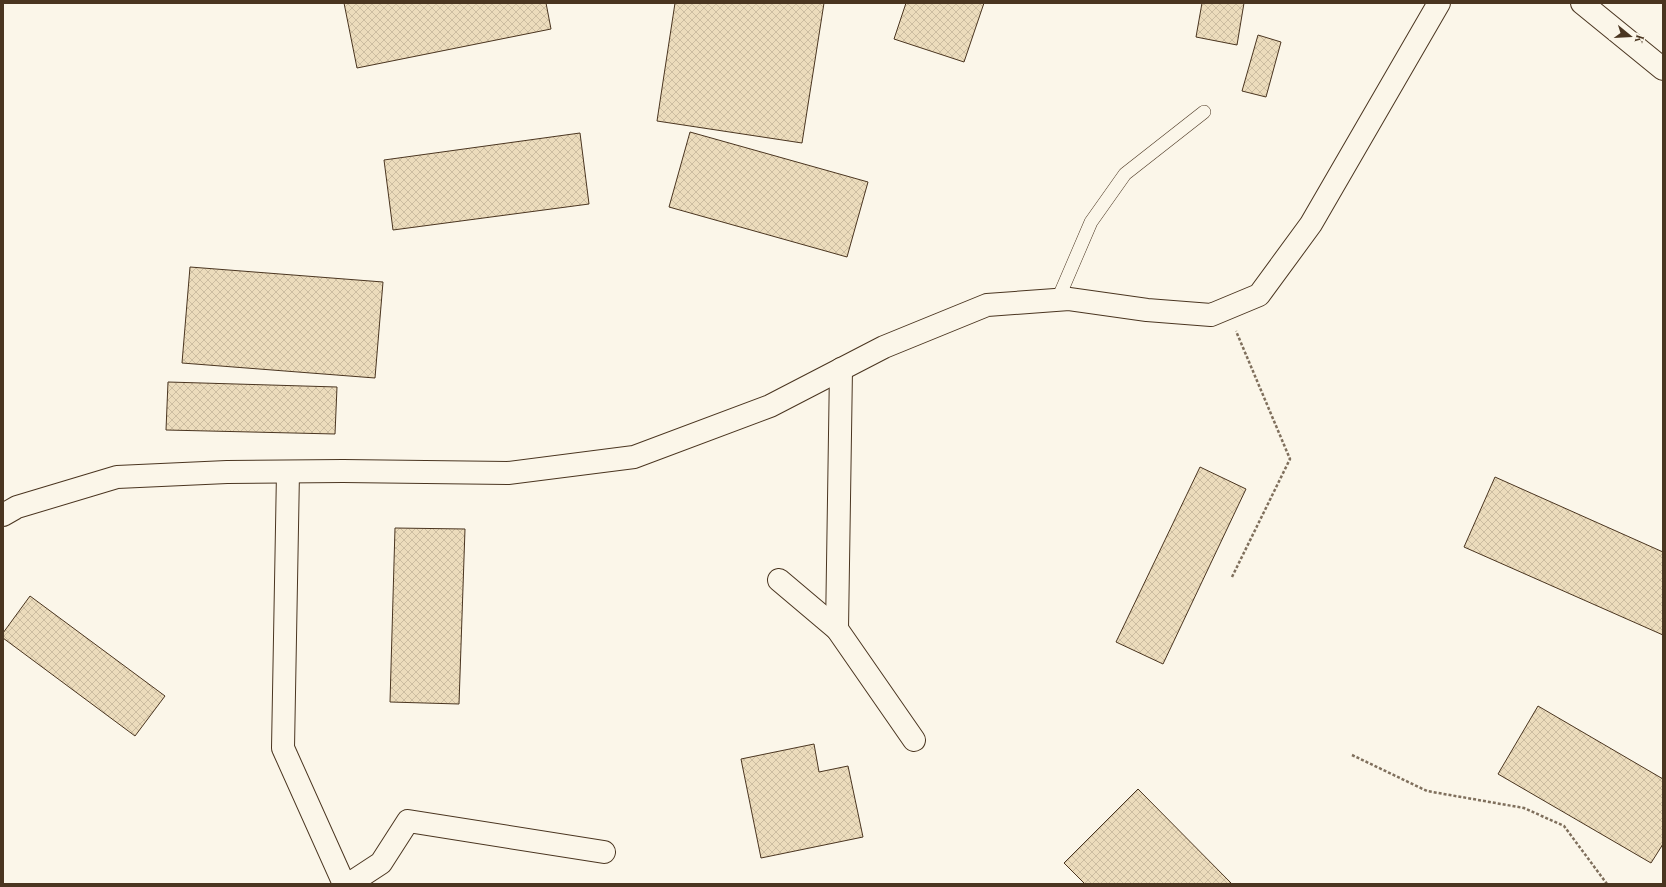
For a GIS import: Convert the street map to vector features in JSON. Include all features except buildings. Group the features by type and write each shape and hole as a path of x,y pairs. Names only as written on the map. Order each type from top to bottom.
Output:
{"street":[{"path":"3,516 18,507 117,477 226,472 508,473 634,457 770,406 884,347 987,306 1069,299 1147,310 1211,315 1259,295 1311,224 1439,3"},
{"path":"1582,3 1663,69"},
{"path":"837,630 841,370"},
{"path":"288,472 282,748 344,884"},
{"path":"779,580 837,630 914,740"},
{"path":"349,884 381,863 408,821 604,852"}],"lane":[{"path":"1058,300 1091,222 1125,174 1204,112"}],"path":[{"path":"1227,309 1290,459 1232,578"},
{"path":"1352,755 1427,791 1524,808 1564,826 1607,884"}]}
